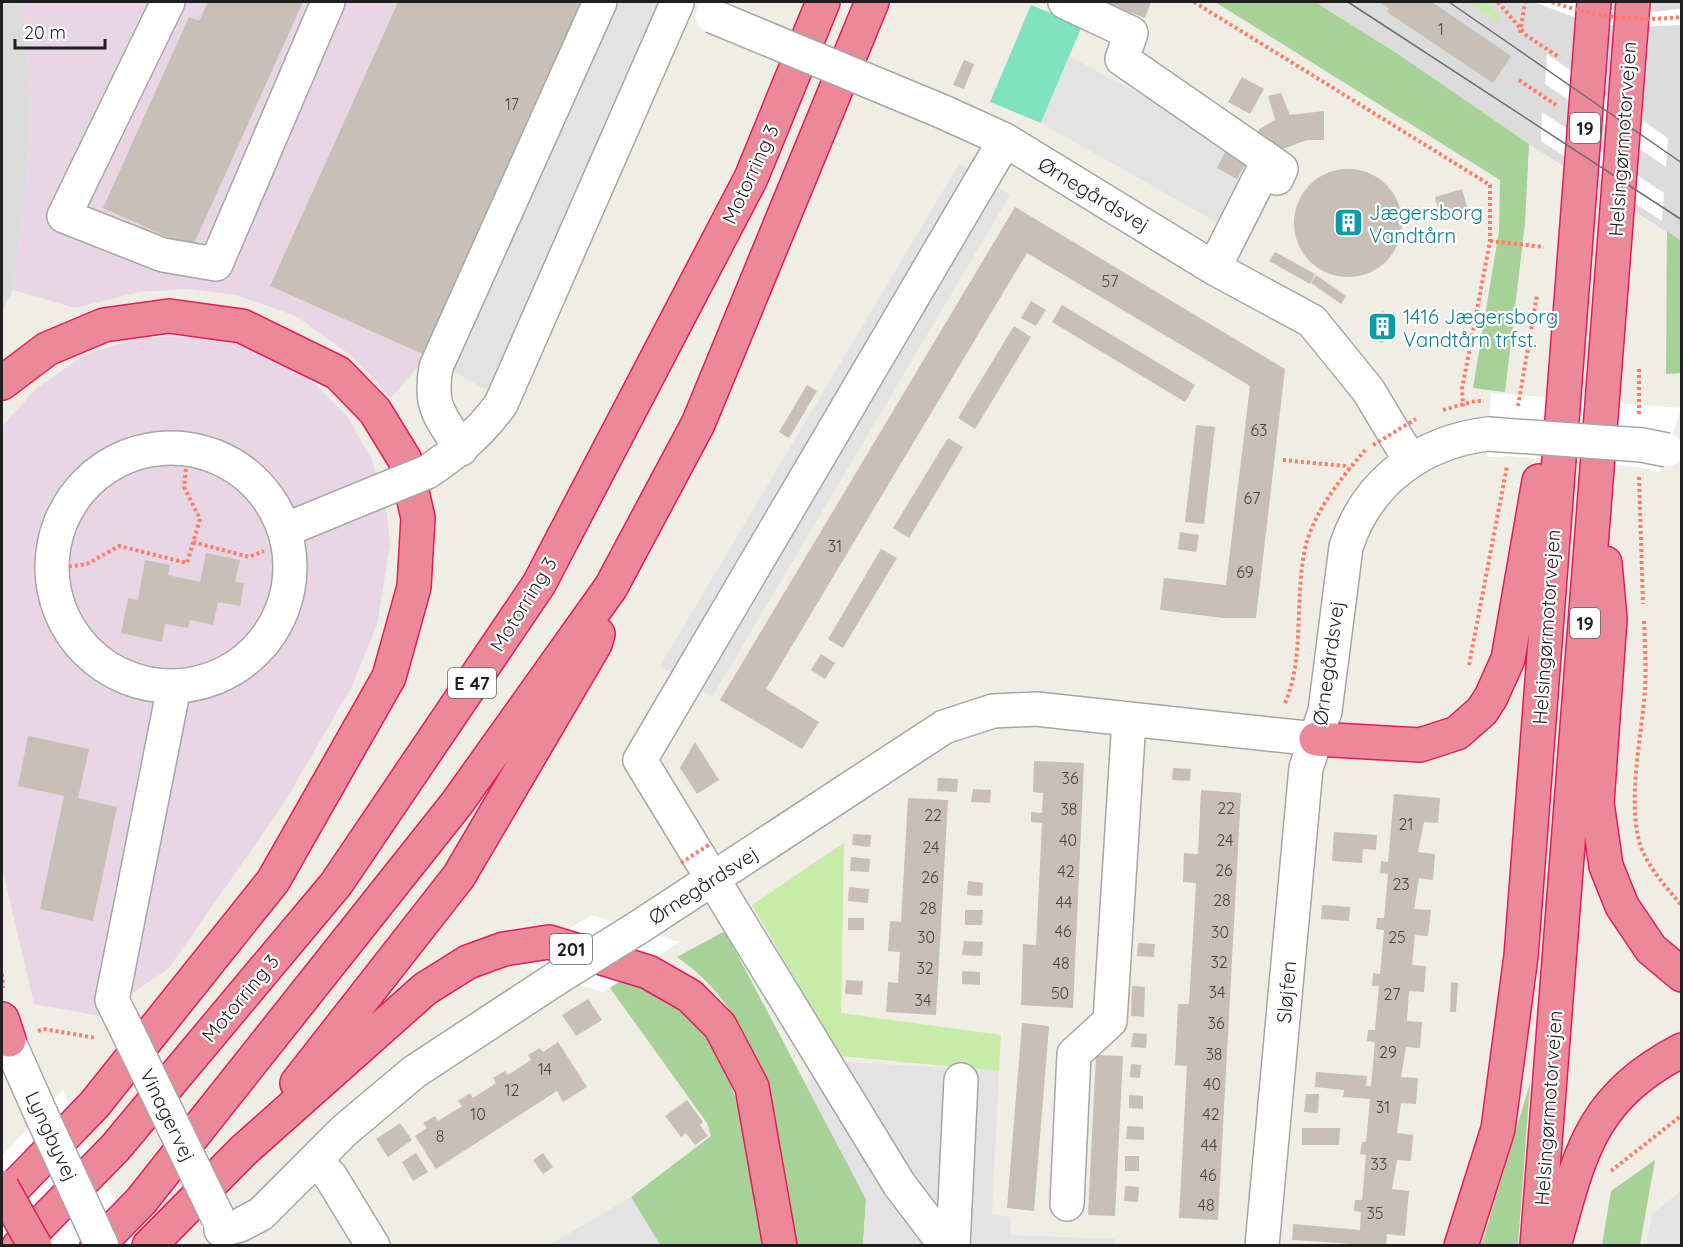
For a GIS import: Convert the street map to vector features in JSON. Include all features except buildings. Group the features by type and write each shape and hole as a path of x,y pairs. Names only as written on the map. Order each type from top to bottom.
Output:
{"highway":[{"name":"Motorring 3","path":"19,1245 115,1148 336,884 539,584 751,178 824,2"},
{"path":"97,1245 141,1201 457,803 611,587 698,424 872,2"},
{"name":"Helsingørmotorvejen","path":"1461,1245 1498,1129 1521,956 1594,2"},
{"name":"Helsingørmotorvejen","path":"1537,1245 1633,2"},
{"path":"1316,740 1420,745 1456,733 1469,724 1491,697 1508,658 1572,292"},
{"path":"2,383 47,349 104,325 170,316 242,326 338,373 375,411 405,460 418,518 414,587 389,676 273,881 94,1105 2,1200"},
{"path":"1597,464 1610,619 1597,803 1606,866 1623,906 1651,949 1682,975"},
{"path":"149,1245 243,1150 459,876 595,644 611,587"},
{"name":"201","path":"243,1150 425,989 468,962 504,949 549,942 648,972 690,996 720,1026 752,1087 780,1245"},
{"path":"1554,1245 1574,1173 1595,1124 1621,1091 1643,1072 1682,1050"},
{"path":"2,1187 35,1245"}],"street":[{"path":"168,2 64,216 163,255 216,264 328,2"},
{"path":"461,449 435,407 432,391 436,367 600,2"},
{"path":"286,537 380,491 428,472 461,449 482,430 501,404 675,2"},
{"name":"Ørnegårdsvej","path":"675,2 941,111 1005,140 1214,268 1312,321 1368,390 1410,460"},
{"path":"1065,2 1131,33 1122,58 1281,170 1276,178 1261,176 1214,268"},
{"path":"946,1245 899,1184 640,760 1005,140"},
{"name":"Ørnegårdsvej","path":"220,1231 240,1225 261,1214 375,1102 414,1072 557,978 712,881 944,727 993,711 1036,709 1316,740 1325,711 1340,579 1353,524 1376,490 1410,460 1462,438 1476,424 1642,445 1674,452"},
{"path":"171,447 208,453 242,470 268,497 286,537 291,561 288,593 277,623 259,649 234,669 206,682 174,687 136,682 103,665 76,639 58,606 51,569 57,531 73,498 100,471 133,453 171,447"},
{"name":"Vinagervej","path":"174,687 117,1010 220,1231"},
{"path":"1067,1204 1074,1054 1110,1021 1129,718"},
{"name":"Sløjfen","path":"1262,1245 1306,768 1316,740"},
{"name":"Lyngbyvej","path":"4,1028 102,1245"},
{"path":"953,1245 961,1080"},
{"path":"315,1160 331,1177 373,1245"}],"path":[{"path":"1194,2 1490,185 1490,241 1462,389 1476,424"},
{"path":"1498,2 1527,36 1560,58"},
{"path":"1520,33 1525,2"},
{"path":"1552,2 1611,18 1640,20 1682,17"},
{"path":"1519,81 1557,105"},
{"path":"1490,241 1545,247"},
{"path":"1443,410 1475,401"},
{"path":"1373,445 1416,419"},
{"path":"51,569 87,564 119,546 187,563 200,519 183,487 188,450"},
{"path":"1283,460 1345,466 1350,470"},
{"path":"1639,472 1645,688 1635,805 1636,832 1643,853 1655,874 1682,906"},
{"path":"193,542 249,557 286,537"},
{"path":"681,863 710,844"},
{"path":"44,1029 94,1037"},
{"path":"1605,1179 1619,1163 1682,1115"}],"shaded area":[{"path":"2,2 23,2 31,103 27,186 13,290 2,312"},
{"path":"23,2 398,2 270,286 427,356 391,398 353,357 296,316 236,295 189,289 139,292 75,308 13,290 27,186 31,104"},
{"path":"588,2 695,2 515,407 427,356"},
{"path":"1315,2 1681,2 1681,241 1529,144 1401,56"},
{"path":"1069,56 1255,156 1218,223 1041,123"},
{"path":"959,164 1010,195 712,697 660,666"},
{"path":"194,336 243,345 307,376 347,416 372,460 386,506 390,544 377,625 352,686 283,805 169,968 100,1016 34,1004 2,868 2,426 37,388 86,354 139,338"},
{"path":"831,1061 999,1071 992,1215 1010,1217 1011,1235 1115,1239 1115,1245 863,1245 866,1199 806,1085 817,1066"},
{"path":"1681,1191 1681,1245 1646,1245 1652,1214"},
{"path":"631,1197 660,1245 549,1245"}],"green space":[{"path":"1215,2 1315,2 1401,56 1529,144 1525,223 1505,392 1473,388 1499,231 1500,180"},
{"path":"1468,2 1486,2 1500,17 1498,21"},
{"path":"1031,5 1082,26 1041,123 990,102"},
{"path":"1667,231 1681,241 1681,373 1666,374"},
{"path":"844,843 841,1013 1001,1035 999,1071 840,1056 752,905"},
{"path":"725,931 866,1199 863,1245 797,1245 776,1125 766,1086 751,1049 733,1015 708,984 677,957"},
{"path":"633,973 681,1002 720,1054 744,1123 767,1245 660,1245 631,1197 711,1136 707,1123 610,988"},
{"path":"1530,1083 1518,1245 1481,1245 1485,1234"},
{"path":"1655,1160 1640,1245 1602,1245 1611,1191"}],"pier":[{"path":"1534,2 1575,2 1640,13 1681,9 1681,25 1640,27 1610,25 1579,19"},
{"path":"1547,54 1668,138 1666,167 1545,84"},
{"path":"1542,112 1664,193 1662,221 1541,141"},
{"path":"1491,393 1681,408 1681,410 1659,472 1638,467 1510,456 1487,457"},
{"path":"591,915 680,942 602,992 512,964"},
{"path":"63,1090 135,1245 2,1245 2,1156"}],"tram line":[{"path":"1348,2 1682,220"},
{"path":"1449,2 1682,163"}],"place":[{"name":"Jægersborg Vandtårn","path":"1348,223"},
{"name":"1416 Jægersborg Vandtårn trfst.","path":"1382,327"}]}
